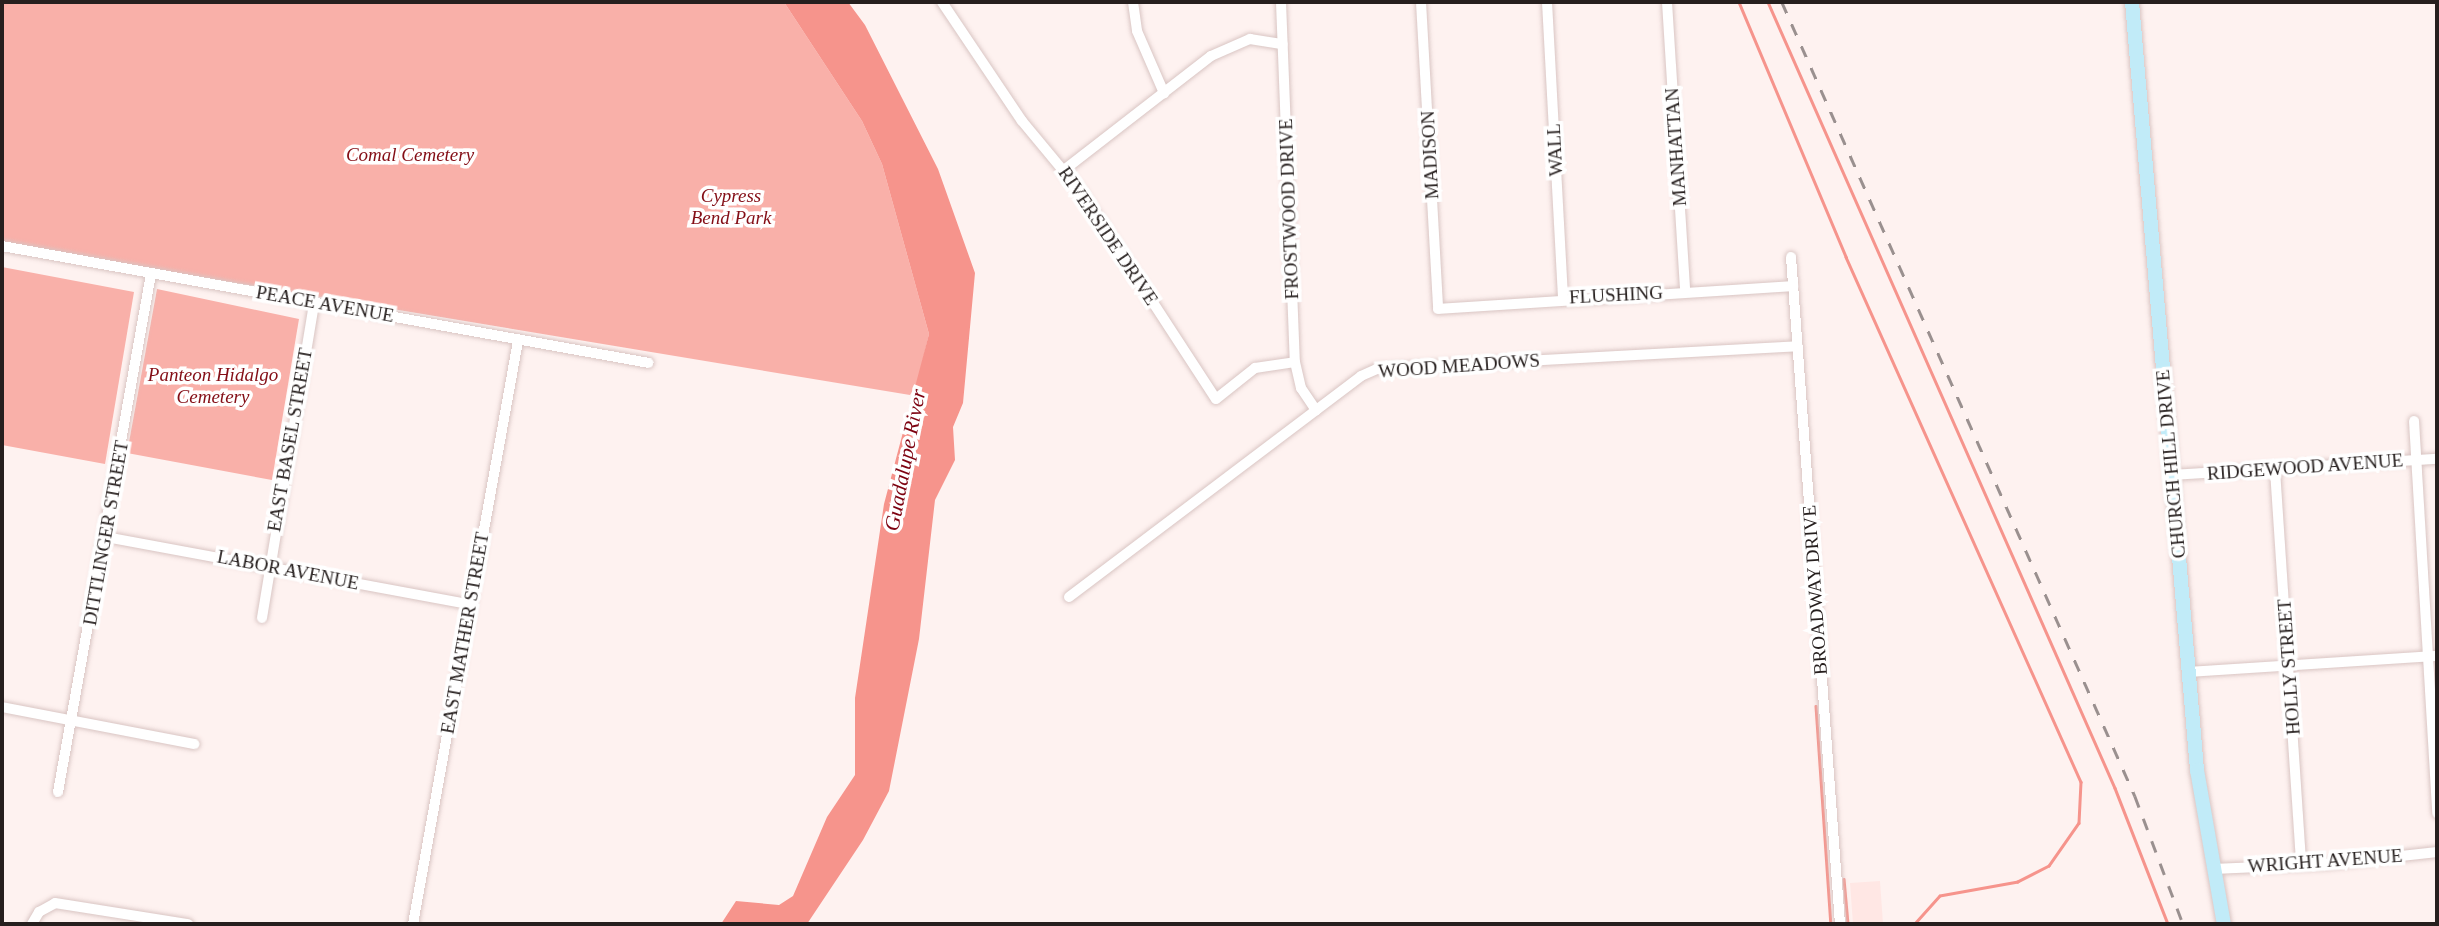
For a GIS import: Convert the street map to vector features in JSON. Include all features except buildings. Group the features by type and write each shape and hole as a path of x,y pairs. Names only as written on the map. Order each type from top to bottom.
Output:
{"street":[{"name":"RIVERSIDE DRIVE","path":"942,2 1022,121 1064,170 1216,399 1255,368 1295,362"},
{"path":"1133,2 1137,32 1164,93"},
{"name":"FROSTWOOD DRIVE","path":"1281,2 1295,362 1301,388 1315,410"},
{"name":"MADISON","path":"1421,2 1438,309"},
{"name":"WALL","path":"1547,2 1563,298"},
{"name":"MANHATTAN","path":"1667,2 1685,291"},
{"name":"CHURCH HILL DRIVE","path":"2132,2 2197,771 2224,924"},
{"path":"1064,170 1211,56 1251,39 1283,44"},
{"name":"PEACE AVENUE","path":"2,246 314,304 447,324 517,341 649,363"},
{"name":"BROADWAY DRIVE","path":"1791,257 1840,924"},
{"name":"DITTLINGER STREET","path":"58,792 106,537 151,274"},
{"name":"FLUSHING","path":"1438,309 1563,298 1793,286"},
{"name":"EAST BASEL STREET","path":"262,618 268,567 314,304"},
{"name":"EAST MATHER STREET","path":"413,924 517,341"},
{"name":"WOOD MEADOWS","path":"1069,597 1361,376 1387,367 1797,346"},
{"path":"2414,421 2432,656 2437,813"},
{"name":"RIDGEWOOD AVENUE","path":"2172,475 2437,459"},
{"name":"HOLLY STREET","path":"2275,470 2301,865"},
{"name":"LABOR AVENUE","path":"106,537 469,604"},
{"path":"2189,672 2432,656"},
{"path":"2,707 194,744"},
{"name":"WRIGHT AVENUE","path":"2213,869 2301,865 2437,852"},
{"path":"32,924 39,912 55,903 188,924"}],"shaded area":[{"path":"1880,881 1883,924 1853,924 1850,883"}],"green space":[{"path":"2,2 784,2 862,121 882,164 929,334 917,384 910,395 2,244"},
{"path":"2,267 134,292 105,464 2,445"},
{"name":"Panteon Hidalgo Cemetery","path":"157,289 299,319 272,480 127,453"}],"water":[{"name":"Guadalupe River","path":"784,2 848,2 865,25 938,169 975,273 963,403 953,427 955,460 935,500 919,639 889,791 863,840 807,924 721,924 736,901 779,905 793,896 827,817 855,775 855,698 884,504 929,334 882,164 862,121"}],"waterway":[{"path":"1739,2 1846,257 2081,782 2079,823 2049,866 2018,882 1940,896 1915,924"},
{"path":"1768,2 2115,788 2168,924"},
{"path":"1816,706 1831,924"},
{"path":"1844,879 1848,924"}],"railway":[{"path":"1782,2 2135,796 2183,924"}],"park label":[{"name":"Comal Cemetery","path":"410,155"},
{"name":"Cypress Bend Park","path":"731,207"}]}
